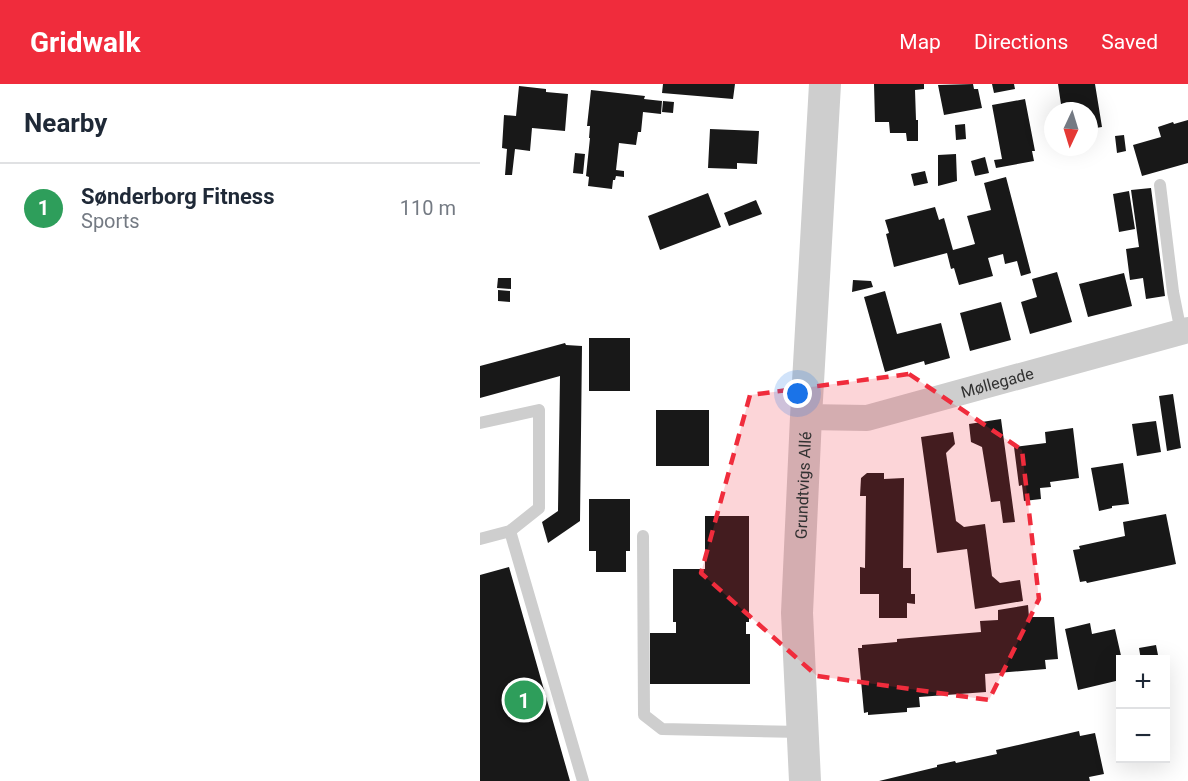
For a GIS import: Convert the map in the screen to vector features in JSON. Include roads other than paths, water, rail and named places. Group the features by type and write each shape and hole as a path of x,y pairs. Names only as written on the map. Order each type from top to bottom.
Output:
{"street":[{"name":"Grundtvigs Allé","path":"805,781 797,613 825,84"},
{"name":"Møllegade","path":"806,417 867,418 1185,331"}],"lane":[{"path":"1160,185 1173,292 1185,331"},
{"path":"480,423 539,410 539,508 510,531 480,539"},
{"path":"510,531 583,781"},
{"path":"643,536 644,715 662,729 803,732"}],"place":[{"name":"Sønderborg Fitness","path":"524,700"}]}
